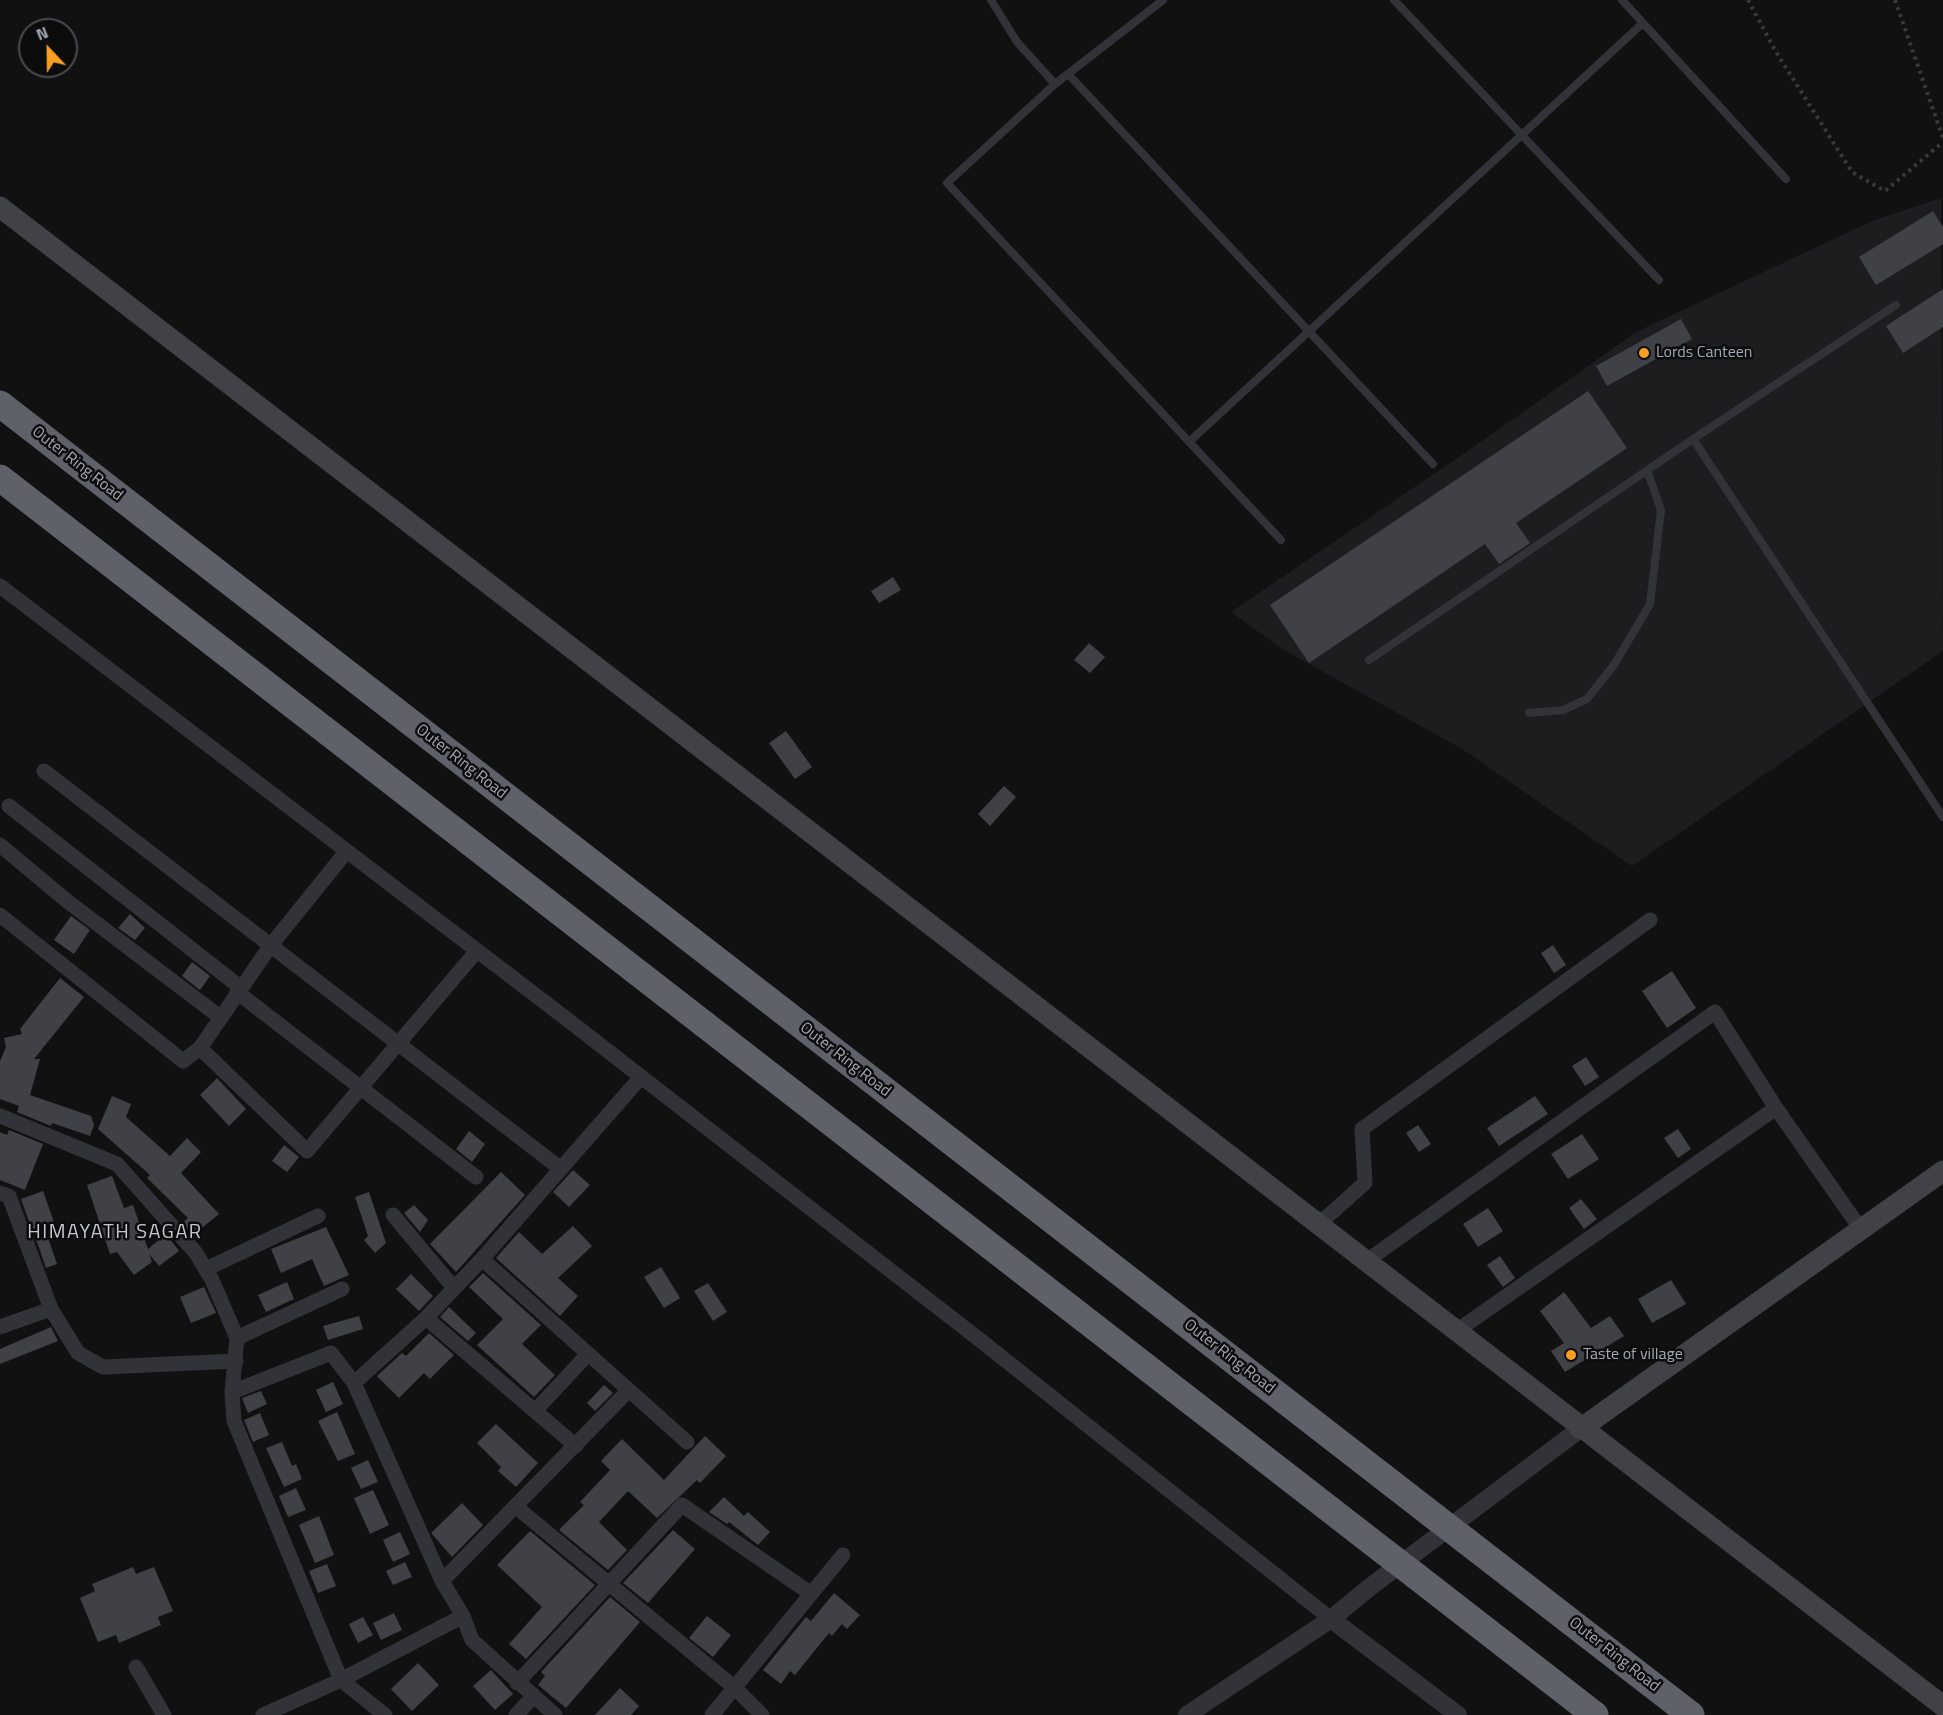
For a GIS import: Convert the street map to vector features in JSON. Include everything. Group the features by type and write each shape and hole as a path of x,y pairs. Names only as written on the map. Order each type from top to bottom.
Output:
{"highway":[{"name":"Outer Ring Road","path":"0,404 1690,1715"},
{"path":"0,478 1595,1715"}],"main road":[{"path":"0,207 1320,1222 1580,1429 1943,1706"},
{"path":"1580,1429 1862,1231 1943,1171"}],"street":[{"path":"0,586 641,1077 980,1340 1331,1619 1458,1715"},
{"path":"44,771 561,1169"},
{"path":"9,806 360,1088 476,1177"},
{"path":"0,845 67,901 220,1017"},
{"path":"0,915 183,1061 200,1048 271,945 309,894 346,852"},
{"path":"1320,1222 1365,1183 1362,1129 1650,920"},
{"path":"200,1048 307,1151 476,952"},
{"path":"1368,1260 1715,1012 1776,1108 1862,1231"},
{"path":"354,1383 426,1318 482,1259 641,1077"},
{"path":"1458,1330 1776,1108"},
{"path":"0,1116 117,1164 196,1253 206,1269 237,1338 232,1392 234,1421 341,1680 385,1715"},
{"path":"0,1193 9,1196 51,1309 78,1353 102,1367 236,1361"},
{"path":"393,1215 454,1288"},
{"path":"206,1269 318,1216"},
{"path":"482,1259 687,1442"},
{"path":"237,1338 342,1289"},
{"path":"0,1327 51,1309"},
{"path":"426,1318 576,1446"},
{"path":"232,1392 331,1353 354,1383 442,1581 463,1616 471,1640 532,1697 555,1715"},
{"path":"535,1411 588,1354"},
{"path":"442,1581 629,1390"},
{"path":"1187,1715 1331,1619 1405,1560 1580,1429"},
{"path":"517,1683 608,1582 682,1505 810,1593"},
{"path":"515,1506 735,1688 762,1715"},
{"path":"712,1715 843,1555"},
{"path":"262,1715 341,1680 463,1616"},
{"path":"136,1667 164,1715"},
{"path":"516,1715 532,1697"}],"lane":[{"path":"991,0 1017,42 1055,84"},
{"path":"1163,0 1055,84 947,183 1281,540"},
{"path":"1394,0 1659,280"},
{"path":"1622,0 1786,179"},
{"path":"1189,442 1643,22"},
{"path":"1069,75 1433,464"},
{"path":"1369,660 1896,305"},
{"path":"1694,439 1943,817"},
{"path":"1529,713 1563,710 1587,699 1614,665 1650,604 1661,510 1648,473"}],"path":[{"path":"1748,0 1776,52 1852,172 1885,191 1943,140 1895,0"}],"shaded area":[{"path":"1941,198 1943,651 1632,866 1462,749 1282,649 1231,612 1488,437 1636,332 1872,221"}],"building":[{"path":"1933,211 1943,227 1943,244 1876,285 1859,257"},
{"path":"1943,289 1943,327 1903,353 1886,326"},
{"name":"Lords Canteen","path":"1681,319 1692,339 1607,386 1596,366"},
{"path":"1588,391 1627,448 1516,523 1530,543 1499,564 1485,544 1309,663 1270,605"},
{"path":"893,577 901,590 879,603 871,591"},
{"path":"1089,643 1105,657 1090,673 1074,660"},
{"path":"786,731 812,767 795,779 769,743"},
{"path":"1004,786 1016,797 990,826 978,814"},
{"path":"130,914 145,928 135,940 118,928"},
{"path":"71,916 90,930 74,954 54,940"},
{"path":"1553,945 1566,965 1554,973 1541,953"},
{"path":"192,962 210,976 200,990 182,976"},
{"path":"1672,971 1696,1008 1667,1028 1642,991"},
{"path":"60,978 84,997 34,1059 40,1059 30,1095 91,1116 94,1125 90,1136 52,1123 51,1126 17,1112 19,1106 0,1099 0,1061 6,1047 4,1038 22,1034 20,1029"},
{"path":"1586,1057 1599,1077 1585,1086 1572,1066"},
{"path":"217,1078 246,1109 229,1126 200,1095"},
{"path":"112,1096 131,1104 126,1117 170,1156 187,1138 201,1152 181,1173 219,1214 193,1235 182,1223 188,1218 147,1178 150,1175 98,1129"},
{"path":"1535,1096 1548,1114 1499,1146 1487,1128"},
{"path":"1418,1125 1431,1144 1419,1152 1406,1133"},
{"path":"1678,1129 1691,1149 1678,1158 1664,1138"},
{"path":"9,1130 43,1144 25,1190 0,1180 0,1132 7,1135"},
{"path":"469,1131 485,1144 472,1162 456,1149"},
{"path":"1582,1134 1599,1159 1568,1179 1551,1154"},
{"path":"284,1145 299,1157 287,1172 272,1161"},
{"path":"573,1170 590,1185 569,1207 553,1192"},
{"path":"501,1172 525,1195 456,1272 430,1244"},
{"path":"112,1176 124,1208 133,1205 148,1249 166,1234 179,1251 159,1266 149,1254 152,1262 134,1275 117,1252 110,1254 87,1185"},
{"path":"43,1191 54,1222 32,1230 21,1199"},
{"path":"369,1192 386,1243 375,1253 364,1240 368,1236 355,1197"},
{"path":"1581,1199 1597,1219 1584,1229 1569,1208"},
{"path":"414,1205 428,1220 420,1232 404,1213"},
{"path":"1488,1208 1503,1231 1478,1247 1463,1224"},
{"path":"573,1226 592,1246 558,1278 578,1296 560,1316 496,1258 519,1232 542,1254"},
{"path":"326,1227 349,1275 324,1286 312,1259 281,1273 271,1249"},
{"path":"47,1235 57,1264 46,1268 36,1239"},
{"path":"1500,1256 1515,1278 1503,1287 1487,1265"},
{"path":"661,1267 680,1298 664,1308 644,1277"},
{"path":"483,1273 541,1325 522,1344 555,1375 534,1397 477,1345 503,1319 469,1287"},
{"path":"411,1274 433,1296 419,1311 396,1289"},
{"path":"1671,1280 1686,1304 1652,1323 1638,1299"},
{"path":"287,1282 294,1299 266,1312 258,1295"},
{"path":"708,1283 727,1312 713,1321 694,1291"},
{"path":"204,1287 216,1313 191,1323 180,1297"},
{"path":"1564,1292 1591,1328 1610,1316 1624,1336 1565,1372 1551,1351 1564,1343 1540,1311"},
{"path":"449,1307 476,1333 468,1341 440,1317"},
{"path":"359,1316 363,1329 328,1340 323,1326"},
{"path":"51,1327 58,1341 0,1364 0,1349"},
{"path":"429,1333 454,1355 430,1379 424,1373 399,1398 377,1376 402,1353 406,1356"},
{"path":"333,1382 343,1404 326,1412 316,1390"},
{"path":"604,1385 613,1393 595,1411 587,1403"},
{"path":"261,1391 267,1404 248,1413 242,1398"},
{"path":"337,1412 355,1454 338,1461 318,1421"},
{"path":"260,1413 269,1435 253,1442 244,1420"},
{"path":"496,1424 538,1463 516,1487 498,1471 501,1467 477,1443"},
{"path":"705,1436 726,1456 700,1483 697,1480 657,1518 628,1491 599,1522 627,1550 608,1570 559,1530 584,1505 580,1502 610,1470 601,1461 622,1439 664,1480"},
{"path":"282,1442 292,1466 296,1464 302,1479 284,1487 266,1448"},
{"path":"368,1460 378,1482 361,1489 351,1468"},
{"path":"296,1488 306,1510 288,1517 279,1496"},
{"path":"373,1490 389,1525 370,1534 354,1498"},
{"path":"724,1497 744,1516 748,1512 770,1532 758,1545 729,1522 727,1524 709,1512"},
{"path":"462,1503 483,1525 452,1557 431,1533"},
{"path":"319,1516 334,1555 315,1563 299,1525"},
{"path":"673,1530 695,1549 648,1603 623,1583"},
{"path":"530,1531 595,1585 526,1659 509,1644 542,1607 497,1565"},
{"path":"400,1532 410,1554 393,1562 383,1540"},
{"path":"405,1562 412,1577 393,1585 386,1571"},
{"path":"327,1564 336,1586 318,1593 309,1571"},
{"path":"133,1567 136,1574 154,1567 173,1611 158,1617 161,1625 119,1643 116,1635 98,1642 80,1598 95,1591 92,1584"},
{"path":"834,1593 860,1615 847,1629 842,1624 832,1636 829,1633 795,1675 790,1671 781,1684 763,1670 806,1617 811,1621"},
{"path":"610,1597 640,1622 566,1708 538,1685 545,1676 541,1672"},
{"path":"394,1613 402,1630 381,1640 373,1623"},
{"path":"707,1616 731,1635 713,1657 689,1638"},
{"path":"363,1617 373,1635 358,1643 349,1624"},
{"path":"418,1663 439,1685 412,1711 391,1689"},
{"path":"491,1670 513,1694 495,1710 473,1686"},
{"path":"620,1688 639,1706 631,1715 595,1715"}],"place":[{"name":"Lords Canteen","path":"1644,353"},
{"name":"Taste of village","path":"1571,1355"}],"district":[{"name":"HIMAYATH SAGAR","path":"115,1233"}]}
